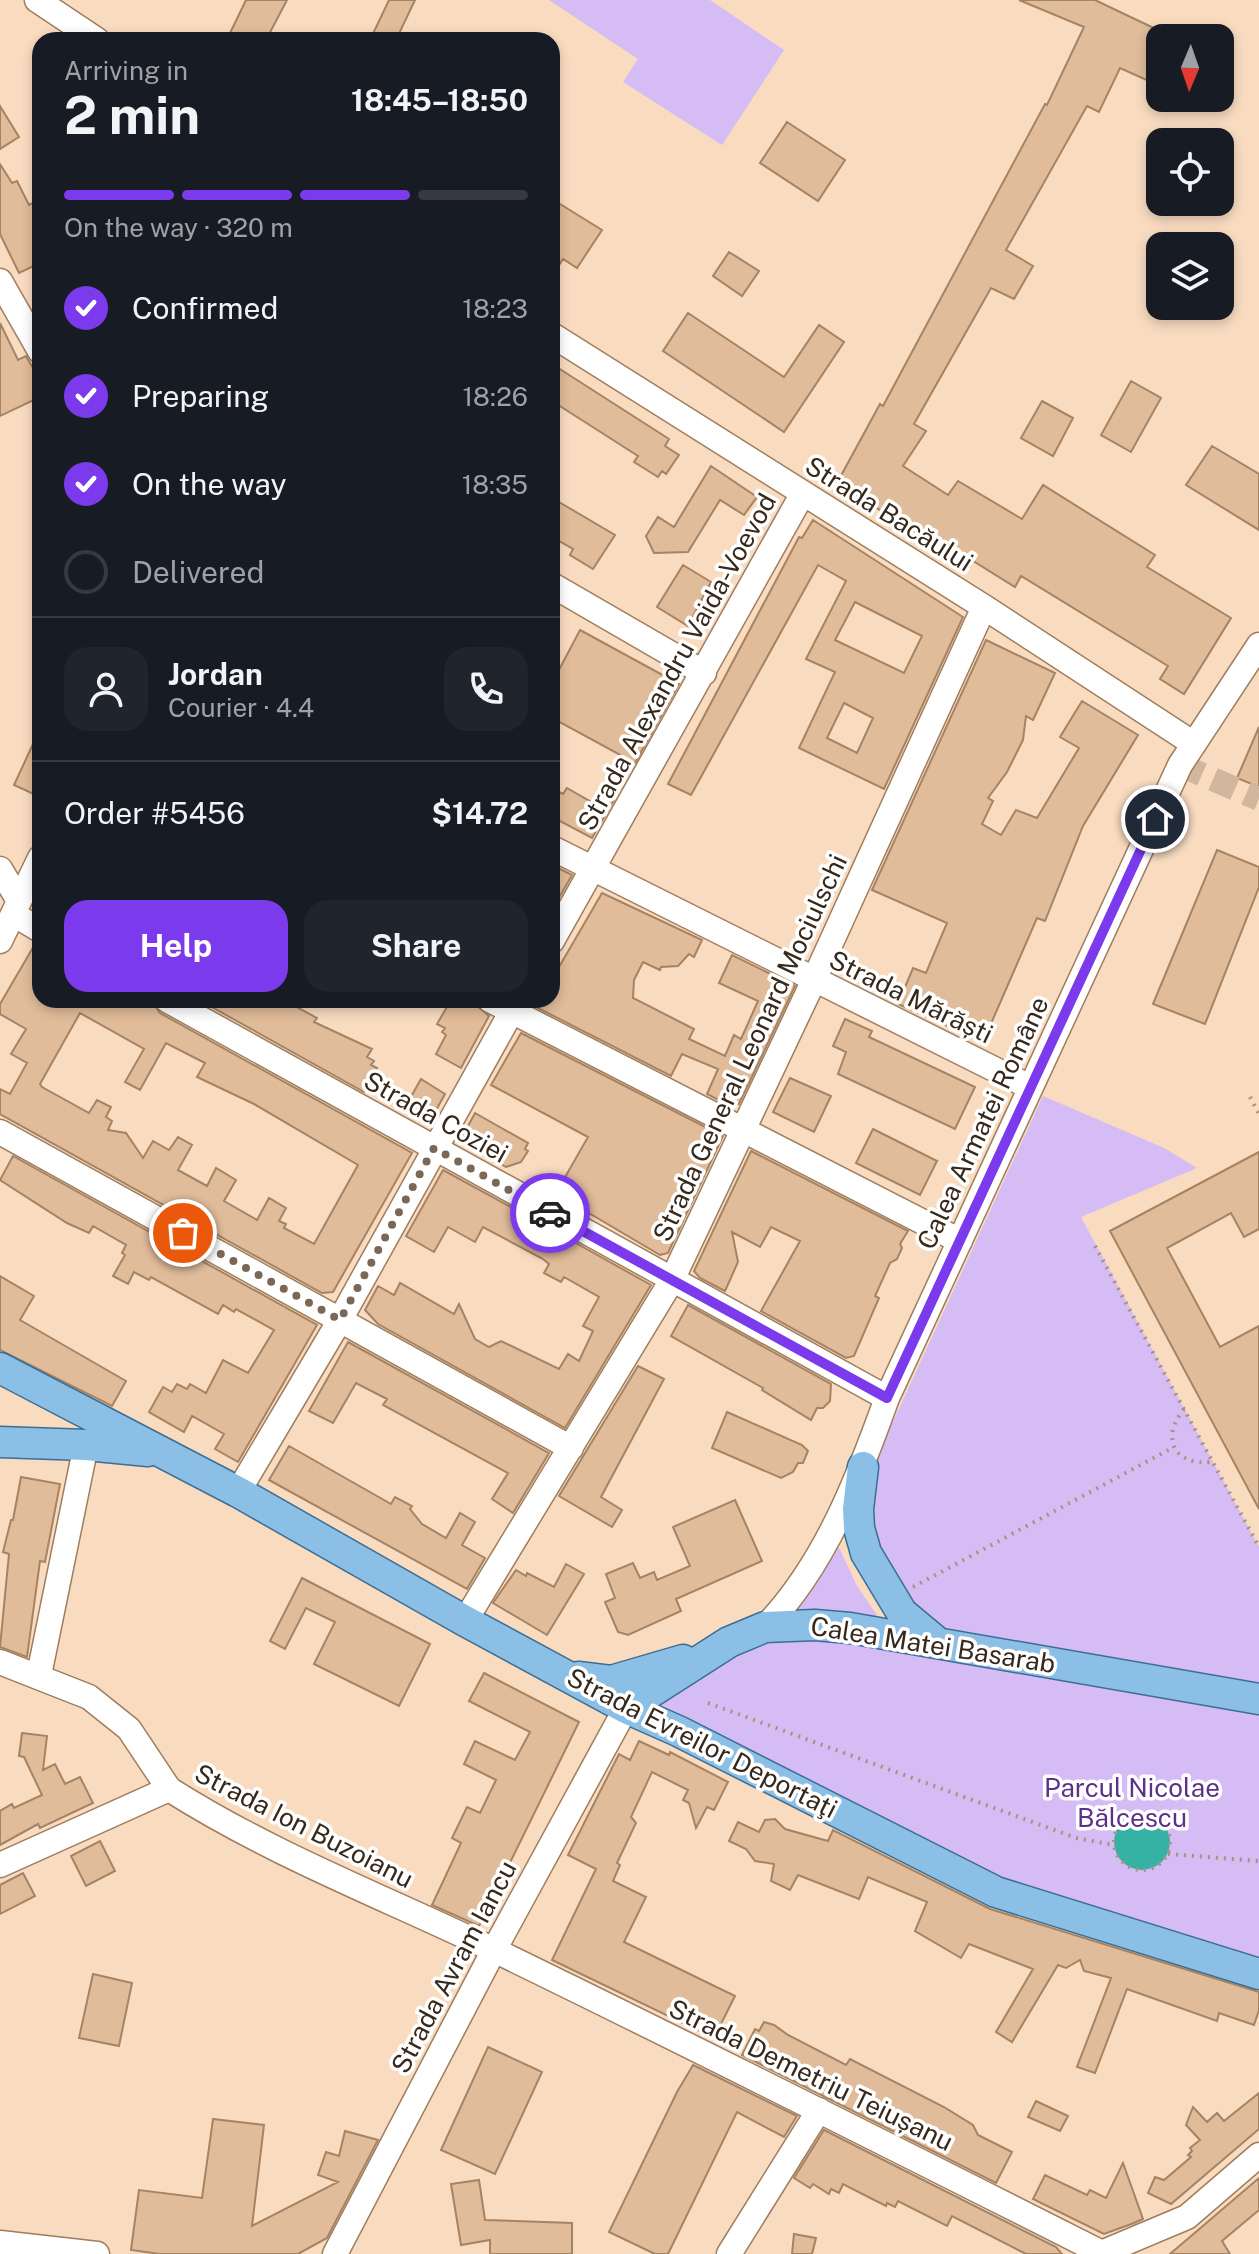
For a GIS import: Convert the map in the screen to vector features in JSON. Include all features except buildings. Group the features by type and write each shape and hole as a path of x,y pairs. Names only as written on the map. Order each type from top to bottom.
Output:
{"main road":[{"name":"Strada Evreilor Deportaţi","path":"0,1368 238,1492 626,1708 678,1731 996,1892 1259,1974"},
{"name":"Strada Evreilor Deportaţi","path":"0,1442 86,1445 169,1456"},
{"path":"863,1467 858,1509 859,1528 866,1553 902,1613 939,1644"},
{"name":"Calea Matei Basarab","path":"626,1708 729,1642 765,1627 815,1625 1259,1699"},
{"path":"568,1675 611,1681 634,1676 729,1642"}],"street":[{"path":"37,0 85,32"},
{"path":"0,281 32,337"},
{"name":"Strada Bacăului","path":"560,340 984,607 1194,744"},
{"name":"Strada Alexandru Vaida-Voevod","path":"560,928 803,493"},
{"path":"560,590 704,673"},
{"name":"Strada General Leonard Mociulschi","path":"465,1621 672,1280 814,980 984,607"},
{"name":"Calea Armatei Române","path":"765,1627 789,1603 817,1558 863,1467 887,1398 1180,765 1259,645"},
{"name":"Strada Mărăști","path":"560,852 1030,1087"},
{"path":"0,869 16,907 32,922"},
{"path":"0,941 32,874"},
{"name":"Strada Coziei","path":"181,1008 887,1398"},
{"path":"238,1492 340,1320 434,1148 504,1008"},
{"path":"514,1008 960,1241"},
{"path":"0,1132 571,1448"},
{"path":"39,1675 86,1445"},
{"path":"0,1662 89,1697 129,1729 169,1789"},
{"name":"Strada Avram Iancu","path":"335,2254 494,1950 626,1708"},
{"name":"Strada Ion Buzoianu","path":"0,1865 169,1789 217,1820 494,1950"},
{"name":"Strada Demetriu Teiușanu","path":"494,1950 1100,2253"},
{"path":"729,2254 819,2110"},
{"path":"1100,2253 1187,2217 1259,2155"},
{"path":"0,2243 97,2254"}],"path":[{"path":"1250,1097 1259,1114"},
{"path":"1095,1246 1259,1547"},
{"path":"1184,1409 1175,1420 1172,1431 1174,1447 1183,1459 1197,1463 1212,1462"},
{"path":"901,1593 1174,1447"},
{"path":"708,1703 1076,1838 1114,1845"},
{"path":"1143,1814 1160,1820 1170,1836 1168,1854 1156,1867 1138,1871 1121,1862 1114,1845 1115,1835 1125,1820 1143,1814"},
{"path":"1168,1854 1259,1861"}],"green space":[{"path":"549,0 710,0 784,50 722,145 623,82 638,59"},
{"name":"Parcul Nicolae Bălcescu","path":"1043,1096 1164,1148 1197,1168 1081,1217 1259,1547 1259,1974 996,1892 627,1708 765,1627 938,1643 902,1613 870,1520 874,1463"},
{"path":"833,1535 857,1586 885,1627 794,1610"}],"water":[{"path":"1142,1814 1162,1822 1170,1842 1162,1862 1142,1870 1122,1862 1114,1842 1122,1822"}],"tunnel":[{"path":"1180,765 1259,799"}],"way so far":[{"path":"183,1233 340,1320 434,1148 550,1213"}],"route":[{"path":"550,1213 887,1398 1155,819"}]}
